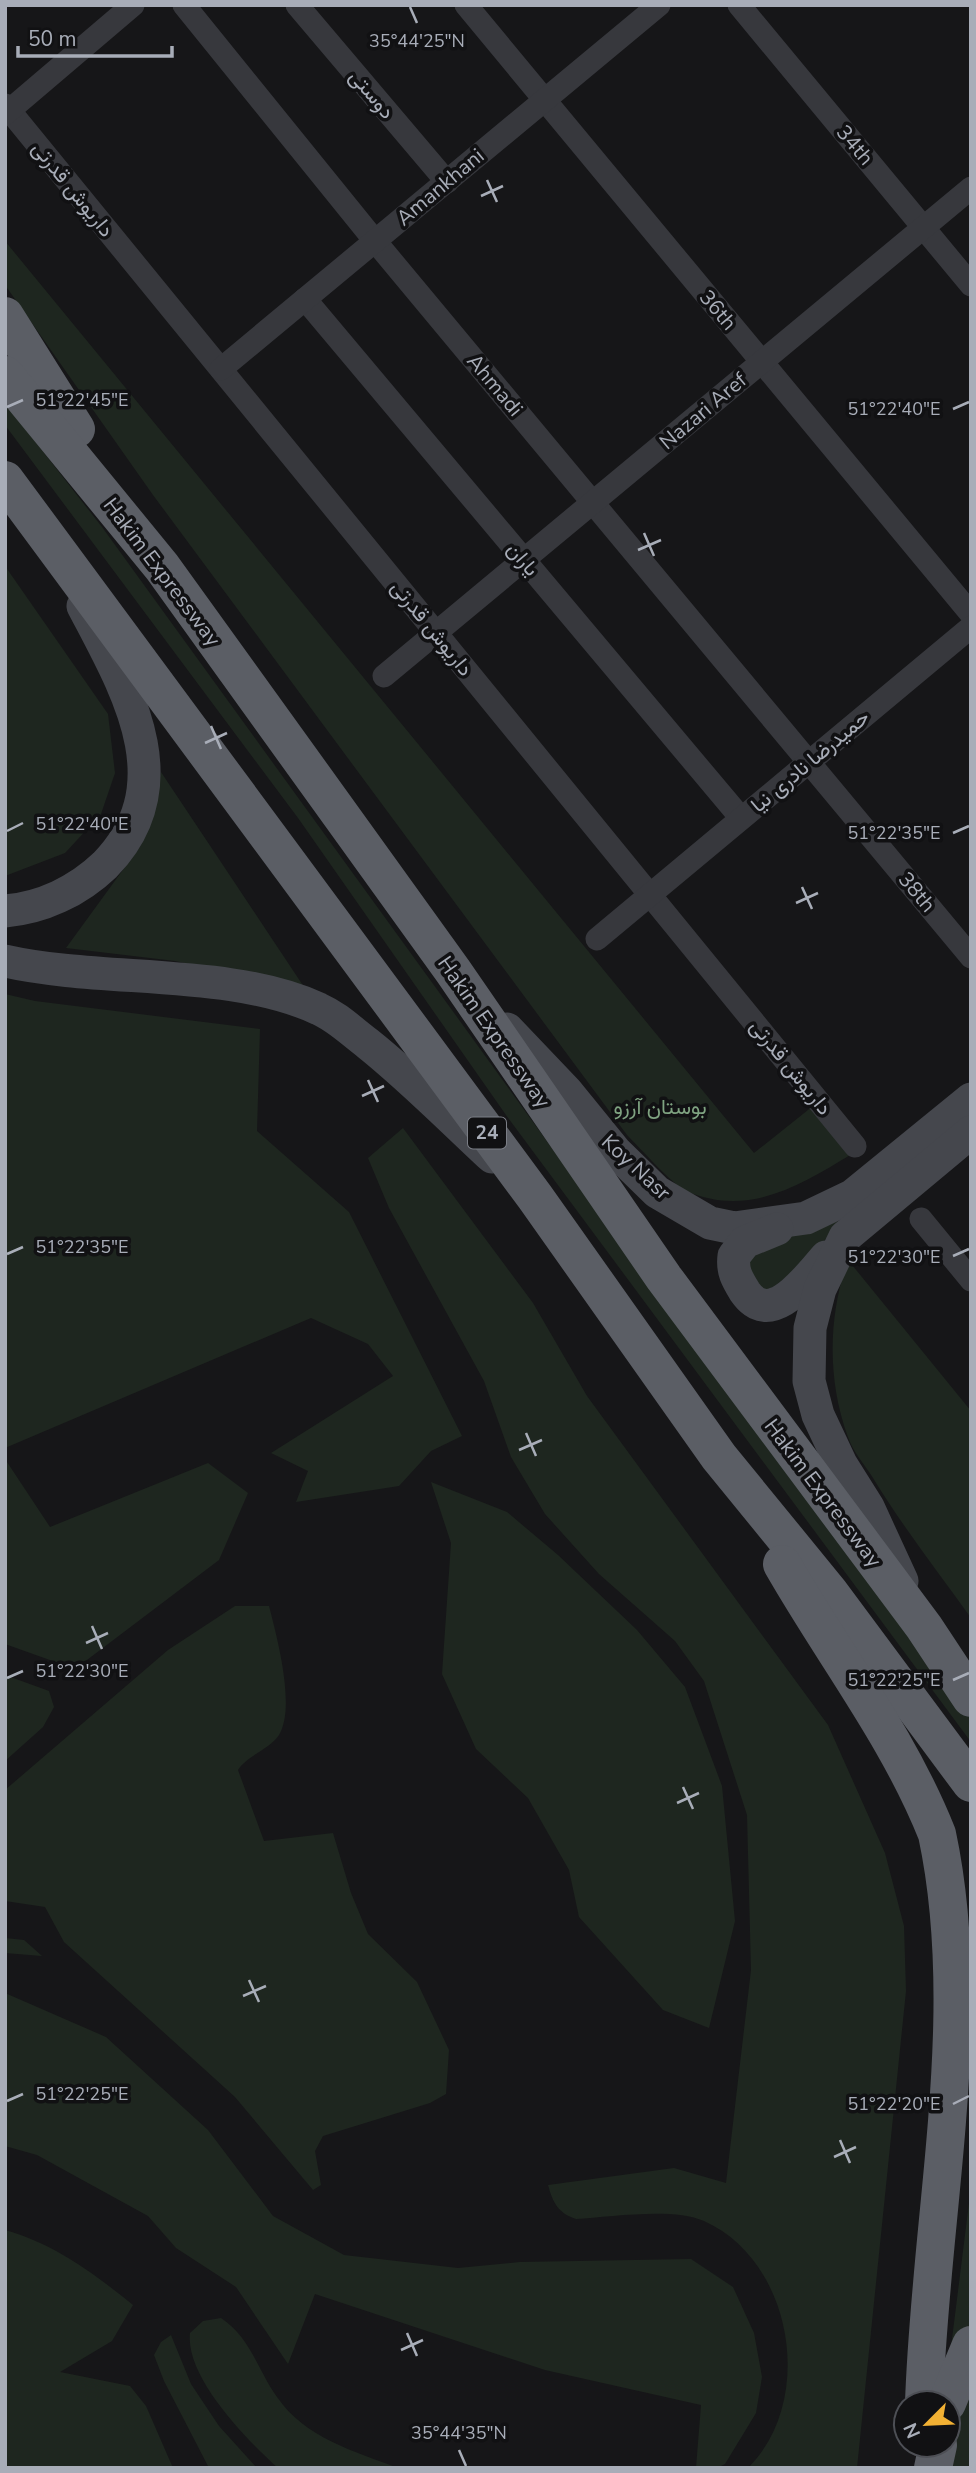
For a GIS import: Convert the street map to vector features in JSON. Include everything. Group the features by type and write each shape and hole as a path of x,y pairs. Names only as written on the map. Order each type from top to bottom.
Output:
{"highway":[{"path":"5,316 162,567"},
{"name":"Hakim Expressway","path":"5,375 162,567 453,971 664,1278 946,1654 971,1698"},
{"name":"24","path":"5,480 535,1197 719,1457 830,1593 971,1783"},
{"path":"5,492 49,542"},
{"path":"719,1457 810,1613 875,1709 903,1759 938,1837 959,1910 967,1949 964,2070 926,2389"},
{"path":"953,2389 971,2345"}],"main road":[{"path":"5,911 28,909 82,884 112,858 124,841 142,801 143,746 127,689 49,542"},
{"path":"5,961 92,975 236,987 275,995 319,1009 335,1018 397,1067 535,1197"},
{"name":"Koy Nasr","path":"453,971 567,1092 615,1151 657,1192 710,1223 734,1228 806,1218 852,1196 971,1098"},
{"path":"806,1218 745,1242 738,1248 733,1267 736,1279 750,1300 764,1306 779,1304 845,1237 971,1132"},
{"path":"845,1237 820,1289 810,1328 808,1362 812,1396 826,1435 868,1507 946,1654"}],"street":[{"path":"7,110 133,5"},
{"name":"Ahmadi","path":"184,5 592,503 809,762"},
{"name":"دوستی","path":"298,5 447,182"},
{"name":"36th","path":"466,5 971,614"},
{"name":"Amankhani","path":"221,369 659,5"},
{"name":"34th","path":"739,5 971,285"},
{"name":"داریوش قدرتی","path":"7,110 855,1146"},
{"name":"Nazari Aref","path":"384,676 971,188"},
{"name":"یاران","path":"305,299 741,818"},
{"name":"حمیدرضا نادری نیا","path":"597,939 971,627"},
{"name":"38th","path":"809,762 971,957"},
{"path":"921,1219 971,1280"}],"green space":[{"name":"بوستان آرزو","path":"5,241 754,1153 813,1106 852,1154 813,1177 773,1194 731,1201 686,1191 665,1174 627,1135 153,495 5,285"},
{"path":"5,403 102,527 733,1398 971,1718 971,1742 506,1115 298,818 5,425"},
{"path":"5,566 108,714 115,773 101,814 65,853 5,876"},
{"path":"161,772 306,990 175,961 66,948 141,845"},
{"path":"5,994 35,1001 260,1029 257,1131 349,1212 462,1436 431,1451 399,1486 296,1502 308,1471 271,1453 393,1376 368,1344 311,1318 5,1448"},
{"path":"403,1128 533,1303 587,1396 828,1725 885,1853 904,1926 906,1991 857,2468 748,2468 770,2439 783,2406 788,2370 785,2333 775,2298 758,2266 734,2240 704,2221 676,2214 576,2219 561,2210 550,2191 548,2185 674,2168 726,2183 751,1970 747,1815 704,1681 675,1641 599,1574 545,1514 511,1457 484,1381 389,1208 368,1158"},
{"path":"843,1220 805,1262 766,1293 748,1280 751,1252 796,1231"},
{"path":"848,1260 971,1411 971,1618 896,1514 848,1437 836,1393 833,1348 837,1303"},
{"path":"5,1459 50,1527 208,1463 248,1493 219,1560 75,1669 5,1644"},
{"path":"431,1482 507,1512 558,1555 637,1630 685,1687 722,1786 735,1921 709,2028 663,2010 579,1917 569,1870 528,1798 476,1749 442,1674 451,1543"},
{"path":"235,1606 269,1606 283,1672 286,1707 279,1735 238,1770 264,1841 333,1833 351,1893 368,1934 417,1982 449,2050 446,2094 430,2103 323,2136 315,2151 321,2185 313,2190 235,2097 64,1942 45,1907 5,1901 5,1790 168,1650"},
{"path":"5,1675 49,1691 54,1707 43,1727 5,1761"},
{"path":"5,1938 24,1940 42,1956 5,1953"},
{"path":"5,1993 106,2037 208,2130 273,2216 344,2255 458,2268 520,2262 691,2259 733,2287 754,2333 762,2377 756,2413 725,2464 717,2468 696,2468 701,2405 545,2370 315,2294 288,2364 236,2287 176,2248 148,2216 37,2155 5,2146"},
{"path":"971,2187 971,2327 949,2363"},
{"path":"5,2230 57,2251 133,2305 112,2341 60,2372 130,2386 146,2406 173,2468 5,2468"},
{"path":"221,2318 247,2344 277,2397 302,2423 332,2442 398,2468 278,2468 235,2425 207,2388 197,2369 191,2350 190,2333 203,2321"},
{"path":"171,2335 191,2384 219,2426 257,2468 209,2468 164,2381 154,2355 161,2342"},
{"path":"971,2365 971,2468 944,2468 945,2459 962,2459 962,2393"}]}
